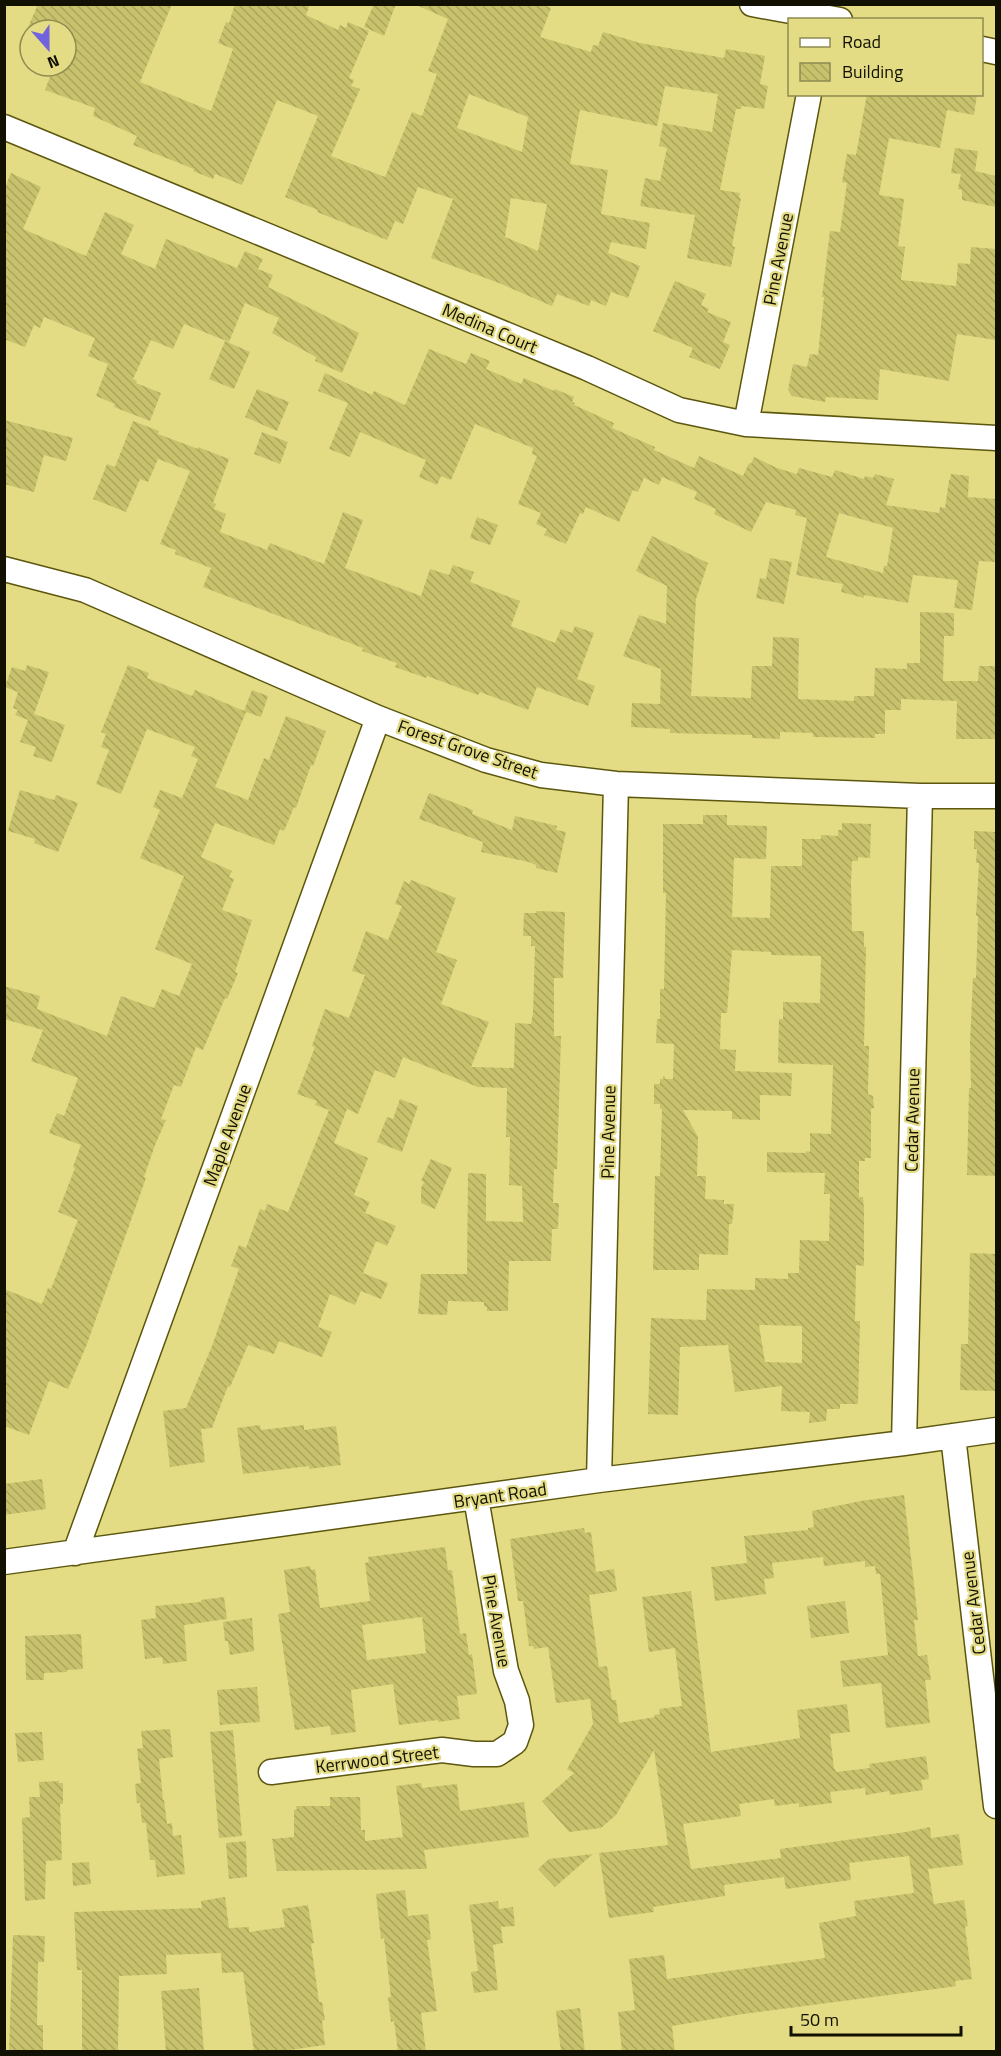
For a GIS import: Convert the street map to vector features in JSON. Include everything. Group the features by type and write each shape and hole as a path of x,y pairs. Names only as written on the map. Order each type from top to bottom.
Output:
{"street":[{"path":"752,4 829,15"},
{"name":"Pine Avenue","path":"746,424 809,96"},
{"name":"Medina Court","path":"4,127 576,364 679,410 746,424 996,438"},
{"name":"Forest Grove Street","path":"4,569 85,590 378,718 486,759 541,776 616,784 920,796 996,796"},
{"name":"Maple Avenue","path":"75,1553 378,718"},
{"name":"Pine Avenue","path":"599,1480 616,784"},
{"name":"Cedar Avenue","path":"904,1443 920,796"},
{"name":"Bryant Road","path":"4,1562 599,1480 996,1430"},
{"name":"Cedar Avenue","path":"953,1436 996,1806"},
{"name":"Pine Avenue","path":"476,1498 506,1671 517,1701 521,1725 515,1742"},
{"name":"Kerrwood Street","path":"271,1772 442,1750 497,1754 515,1742"}],"building":[{"path":"38,4 172,4 140,82 211,111 233,49 218,43 226,22 229,23 235,4 310,4 306,15 338,30 340,25 346,28 348,22 369,31 349,78 354,80 351,86 360,89 331,156 385,177 412,112 422,116 437,74 428,71 448,19 414,4 541,4 551,8 540,37 591,52 593,45 598,46 603,32 640,43 724,58 726,49 765,56 760,84 768,86 764,109 742,106 741,109 736,109 720,190 740,193 739,198 741,198 732,246 735,247 731,267 687,258 695,215 640,206 645,178 660,181 667,148 659,146 663,123 712,132 718,94 665,86 657,126 580,110 570,164 608,170 601,214 650,223 646,249 611,242 608,253 640,266 628,298 611,292 606,306 591,300 589,306 557,294 552,306 499,283 431,258 453,199 418,187 403,224 395,221 387,240 285,197 318,116 277,100 242,185 215,174 213,179 133,145 137,136 93,116 95,108 45,90 50,78 78,78 78,18 32,18","holes":["469,94 528,117 522,152 457,128","511,198 547,204 538,251 505,237"]},
{"path":"374,4 396,4 384,36 364,27"},
{"path":"867,96 977,96 974,115 947,110 940,148 889,138 879,195 904,199 898,246 905,247 901,280 956,286 958,263 970,264 971,247 996,249 996,340 957,334 949,381 880,369 878,400 826,397 825,402 792,396 788,390 793,364 807,367 810,354 818,355 830,231 840,232 847,183 842,182 847,154 856,155"},
{"path":"955,148 978,151 975,171 996,176 996,207 962,200 962,190 958,189 961,174 951,173"},
{"path":"11,173 41,187 23,229 86,256 105,212 134,225 121,254 155,269 166,239 237,268 245,251 263,259 258,269 273,275 268,287 359,333 342,373 315,361 316,357 272,333 279,318 245,303 229,342 184,324 173,349 151,340 133,379 137,381 136,383 161,393 150,421 114,407 115,404 96,396 108,364 88,356 95,338 44,317 40,328 34,325 25,347 4,339 4,190"},
{"path":"675,281 706,294 701,305 709,309 707,312 731,322 723,342 730,345 720,369 689,357 693,348 653,331"},
{"path":"225,341 250,352 234,389 209,379"},
{"path":"429,349 466,364 471,353 490,361 486,369 521,384 524,378 574,397 572,402 575,403 574,405 614,423 612,428 694,468 699,456 743,476 754,457 797,474 799,468 832,477 835,470 864,479 865,476 873,478 875,474 894,479 886,505 939,513 940,507 945,508 951,474 969,476 968,497 996,499 996,562 979,561 972,610 954,608 958,580 913,575 908,603 864,595 864,598 841,592 843,584 796,575 807,518 795,515 796,510 766,502 751,532 714,514 716,509 694,499 697,492 662,477 659,485 644,478 638,492 633,490 619,522 586,507 583,514 580,513 566,544 544,535 547,529 536,524 541,513 518,504 537,456 532,454 533,448 475,424 451,480 441,476 437,485 419,477 426,460 360,432 350,457 329,449 348,403 318,391 325,373 372,395 374,391 405,405","holes":["839,513 893,528 887,566 884,566 883,573 826,557"]},
{"path":"257,389 289,402 277,431 245,417"},
{"path":"4,420 73,438 66,461 44,455 34,492 4,484"},
{"path":"133,421 159,431 158,434 229,459 213,503 216,504 214,509 226,514 220,532 267,550 270,543 324,564 343,512 363,520 345,568 421,596 430,569 449,575 453,565 474,572 470,582 520,601 511,626 555,643 561,629 572,633 575,626 594,633 577,679 595,686 588,706 537,687 528,710 480,692 478,695 395,667 397,663 362,651 363,648 203,587 211,568 175,554 176,550 160,544 190,471 158,459 148,482 140,479 126,512 93,499 107,464 115,467"},
{"path":"262,432 288,442 280,464 254,454"},
{"path":"477,517 498,525 490,545 470,538"},
{"path":"652,536 708,563 696,599 691,696 751,698 752,666 772,666 773,637 799,638 798,699 854,701 854,696 874,696 875,668 907,669 907,663 920,663 920,612 954,613 954,636 944,636 943,681 978,681 979,666 996,666 996,739 956,739 957,701 901,699 901,710 885,710 885,734 875,734 875,738 813,737 813,733 780,732 780,739 752,738 752,735 670,733 670,729 631,727 632,703 660,704 661,669 623,656 639,615 666,624 667,586 636,571"},
{"path":"770,558 792,562 784,604 756,598 760,578 766,579"},
{"path":"27,665 49,672 34,714 65,725 52,762 33,756 36,747 20,742 28,720 15,715 18,710 13,708 18,692 5,687 12,667 25,671"},
{"path":"128,665 149,673 147,678 192,696 195,690 244,711 252,690 268,696 261,717 246,712 215,787 248,800 264,758 269,760 286,716 326,731 296,808 294,807 284,831 280,829 274,845 215,823 201,857 232,871 229,877 234,879 222,910 252,920 235,972 238,973 203,1050 196,1047 181,1087 174,1085 161,1119 166,1120 155,1145 144,1177 146,1178 87,1344 68,1389 49,1381 29,1435 4,1426 4,1289 42,1304 48,1288 51,1289 78,1220 58,1212 81,1145 49,1133 57,1113 64,1116 78,1078 31,1061 43,1030 4,1019 4,986 40,996 37,1009 107,1036 121,996 154,1008 162,989 179,996 192,964 155,949 184,876 140,858 160,810 153,807 160,790 182,798 198,759 191,756 195,747 147,729 121,794 96,784 109,750 101,747 106,734 101,732"},
{"path":"20,790 54,800 56,795 78,803 58,852 34,843 35,839 8,831"},
{"path":"429,793 473,810 472,814 512,830 515,816 557,826 556,830 566,832 557,873 536,868 536,865 529,862 481,852 483,842 419,819"},
{"path":"703,815 727,815 727,825 767,826 766,859 734,858 732,917 770,918 771,866 802,866 802,839 821,839 821,835 838,836 838,830 842,830 842,823 871,824 870,858 858,857 858,861 852,861 851,882 852,931 864,931 864,947 866,947 864,1046 869,1046 868,1094 873,1096 874,1108 871,1109 871,1158 859,1161 859,1197 863,1197 864,1209 864,1266 856,1265 855,1321 860,1321 858,1404 840,1404 840,1409 827,1409 826,1421 809,1423 810,1412 781,1411 782,1386 735,1392 728,1345 680,1347 678,1415 648,1414 651,1318 706,1320 707,1289 755,1290 755,1278 788,1279 788,1273 799,1273 800,1240 829,1241 830,1194 824,1194 825,1173 767,1172 767,1152 810,1152 810,1133 831,1134 833,1065 778,1063 779,1019 783,1019 783,1002 820,1003 821,956 771,955 771,952 732,950 727,1013 721,1013 720,1049 736,1050 735,1071 792,1073 791,1096 760,1095 760,1120 732,1119 732,1111 683,1110 698,1137 697,1176 706,1176 705,1199 724,1200 724,1204 734,1204 732,1224 729,1224 728,1255 699,1254 699,1270 653,1270 655,1176 660,1176 662,1109 660,1109 660,1104 654,1104 654,1084 660,1084 660,1079 663,1079 664,1075 665,1079 673,1079 674,1044 656,1043 657,1019 660,1019 660,989 664,989 666,893 663,893 663,824 703,824","holes":["759,1325 802,1326 802,1363 765,1362"]},
{"path":"974,831 996,832 996,1176 967,1175 969,1088 971,1088 970,1043 973,978 976,978 978,916 976,916 979,863 976,863 977,849 974,849"},
{"path":"411,880 456,898 436,952 457,960 441,1004 489,1022 471,1067 514,1068 515,1023 531,1024 533,1013 535,946 531,946 531,936 523,936 524,913 565,912 563,978 554,978 554,1036 561,1036 557,1169 554,1169 553,1203 559,1203 558,1229 552,1229 551,1261 509,1261 508,1311 487,1311 484,1302 448,1301 447,1315 418,1314 421,1274 467,1274 468,1173 486,1174 486,1221 523,1222 522,1186 509,1185 510,1137 506,1137 507,1088 478,1087 403,1057 395,1078 375,1070 358,1114 347,1109 334,1143 368,1158 354,1195 370,1202 365,1213 396,1226 387,1246 376,1241 363,1273 388,1283 381,1299 361,1291 355,1305 330,1294 318,1327 332,1332 322,1357 279,1341 274,1354 248,1345 230,1387 228,1386 212,1428 201,1429 205,1462 170,1467 163,1411 186,1408 212,1346 239,1269 231,1266 239,1245 246,1248 260,1209 265,1211 267,1204 288,1212 329,1110 315,1105 317,1101 297,1094 315,1047 312,1046 325,1009 349,1018 365,975 352,971 366,931 388,940 402,906 395,904 404,881 409,884"},
{"path":"400,1099 418,1106 402,1152 377,1142 387,1117 393,1119"},
{"path":"431,1159 452,1168 435,1209 421,1203 421,1188 424,1182 421,1181"},
{"path":"970,1253 996,1254 996,1391 960,1390 961,1344 968,1344"},
{"path":"260,1425 261,1430 304,1425 304,1430 336,1426 341,1465 309,1469 309,1466 243,1474 237,1428"},
{"path":"42,1479 46,1509 4,1515 4,1484"},
{"path":"904,1495 918,1620 914,1620 918,1656 927,1655 931,1680 925,1680 930,1723 886,1728 881,1683 843,1687 840,1661 888,1655 880,1574 876,1574 875,1566 865,1567 865,1561 824,1566 823,1557 772,1563 774,1578 764,1579 766,1594 715,1601 711,1567 747,1563 744,1536 808,1530 814,1527 812,1511"},
{"path":"584,1528 585,1533 591,1532 596,1572 614,1569 617,1591 589,1595 599,1667 607,1666 612,1700 616,1700 619,1723 655,1717 654,1715 660,1714 659,1709 682,1706 675,1648 649,1652 642,1597 691,1591 711,1752 800,1738 797,1710 847,1704 850,1732 830,1734 836,1772 870,1768 869,1764 926,1756 929,1779 921,1780 923,1790 890,1795 889,1791 866,1795 865,1788 830,1792 832,1803 799,1807 799,1803 775,1806 774,1799 739,1804 741,1816 683,1824 691,1869 781,1858 780,1849 930,1827 931,1838 959,1834 963,1865 928,1869 934,1904 964,1900 972,1979 955,1981 956,1986 743,2014 672,2026 675,2052 622,2052 618,2012 635,2010 629,1959 664,1955 667,1979 825,1958 819,1923 856,1916 854,1901 914,1893 909,1856 849,1863 851,1880 786,1889 784,1877 724,1885 725,1896 653,1907 654,1912 609,1918 599,1853 668,1845 654,1750 616,1815 601,1828 569,1832 542,1801 574,1773 567,1769 593,1724 590,1699 556,1703 548,1647 534,1649 533,1646 529,1646 523,1601 518,1601 510,1539"},
{"path":"445,1547 448,1570 452,1570 460,1634 466,1633 469,1655 472,1654 477,1694 457,1696 460,1719 399,1725 393,1684 351,1690 356,1732 331,1735 330,1726 295,1730 278,1614 290,1612 284,1570 310,1566 311,1570 315,1569 320,1608 370,1601 365,1563 369,1562 368,1557","holes":["422,1617 426,1653 367,1660 362,1625"]},
{"path":"224,1597 227,1619 184,1625 187,1661 163,1664 162,1657 145,1659 141,1620 156,1618 155,1606 201,1602 201,1600"},
{"path":"845,1601 849,1633 811,1638 807,1606"},
{"path":"252,1618 254,1651 230,1655 228,1641 225,1641 223,1622"},
{"path":"81,1634 83,1669 44,1673 44,1680 26,1680 25,1636"},
{"path":"257,1687 260,1722 220,1725 217,1690"},
{"path":"170,1729 173,1757 159,1759 163,1800 167,1824 172,1823 173,1836 181,1835 185,1874 157,1877 155,1860 150,1860 146,1823 142,1823 140,1803 137,1803 135,1784 141,1783 137,1749 143,1748 141,1731"},
{"path":"233,1730 242,1836 219,1838 210,1732"},
{"path":"42,1732 44,1760 18,1762 15,1733"},
{"path":"59,1781 63,1783 63,1804 60,1804 62,1860 46,1861 45,1899 25,1901 22,1818 30,1817 29,1797 40,1797 39,1782"},
{"path":"421,1783 422,1788 457,1784 460,1811 524,1802 529,1837 424,1850 427,1869 277,1871 272,1839 294,1837 296,1806 330,1806 330,1797 360,1797 361,1830 365,1830 365,1841 403,1837 396,1786"},
{"path":"246,1841 247,1877 229,1879 226,1843"},
{"path":"593,1854 555,1887 538,1869 549,1859"},
{"path":"89,1862 91,1884 73,1886 72,1863"},
{"path":"405,1890 408,1916 428,1914 431,1939 427,1940 437,2011 421,2013 426,2052 398,2052 394,2021 391,2022 388,1997 391,1997 376,1894"},
{"path":"225,1897 229,1928 249,1927 249,1932 285,1927 282,1909 308,1905 319,2002 322,2002 325,2020 322,2021 325,2045 276,2052 254,2052 243,1972 222,1973 221,1953 166,1955 167,1974 119,1976 118,2052 82,2052 82,1970 77,1970 74,1912 202,1908 201,1901"},
{"path":"498,1901 499,1909 513,1907 515,1926 501,1927 503,1943 493,1945 498,1990 474,1993 471,1972 478,1971 469,1905"},
{"path":"13,1935 45,1936 44,1962 38,1962 37,2025 43,2025 43,2051 9,2052"},
{"path":"199,1988 204,2052 166,2052 161,1991"},
{"path":"580,2008 585,2052 561,2052 556,2011"}]}
